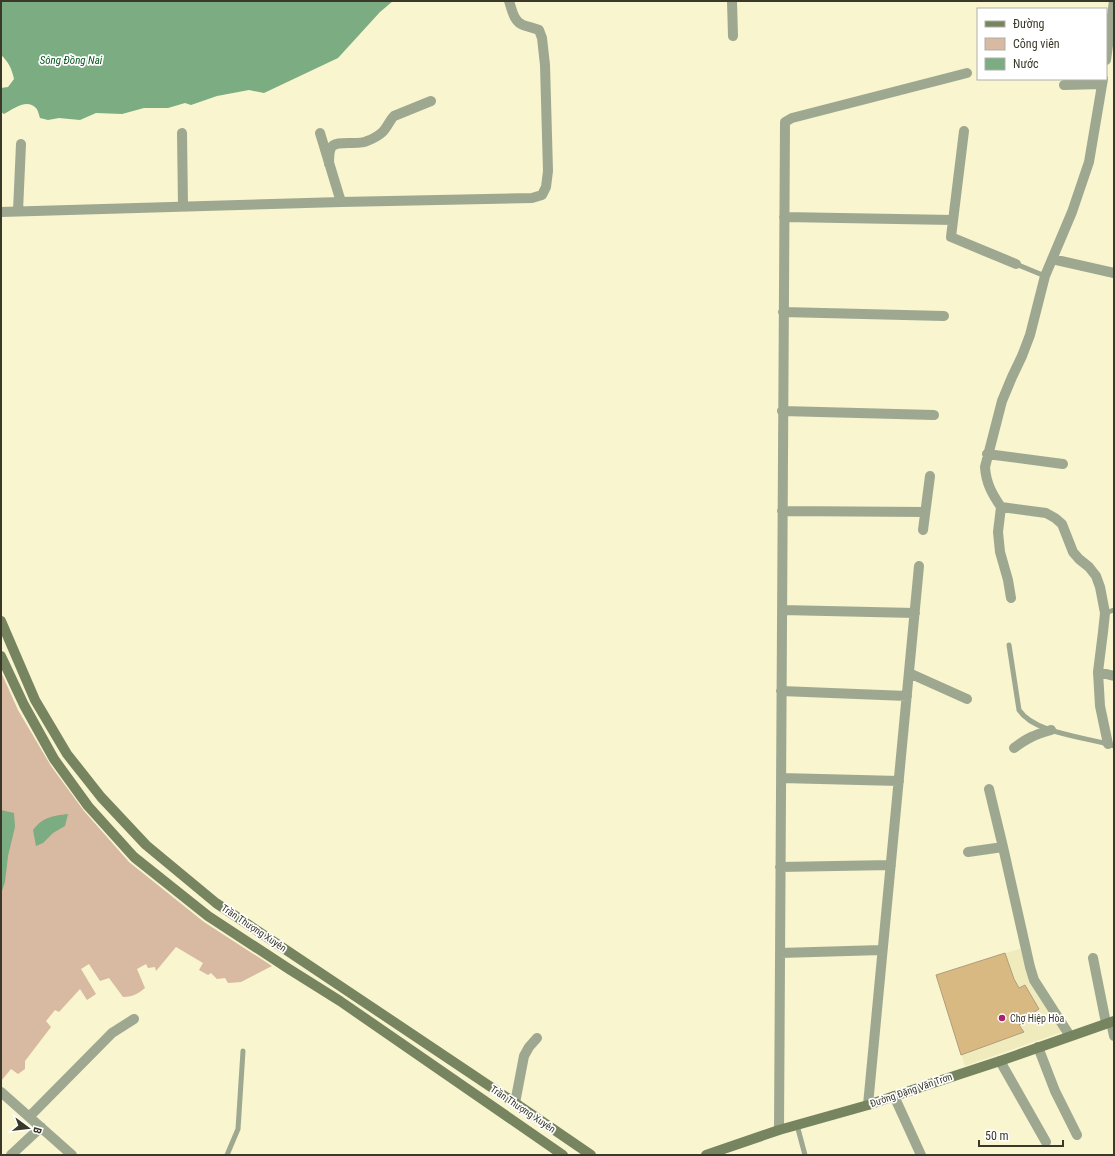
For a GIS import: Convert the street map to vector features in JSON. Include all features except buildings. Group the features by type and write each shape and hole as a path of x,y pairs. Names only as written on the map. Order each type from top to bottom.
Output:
{"main road":[{"name":"Trần Thượng Xuyên","path":"1,621 35,700 67,754 101,797 146,846 216,903 591,1155"},
{"name":"Trần Thượng Xuyên","path":"1,656 24,705 54,759 88,806 134,857 208,916 340,1001 551,1150 564,1155"},
{"name":"Đường Đặng Văn Trơn","path":"706,1155 779,1130 868,1105 1000,1061 1110,1022"}],"street":[{"path":"1,212 183,206 532,198 542,195 546,187 548,171 545,65 542,38 539,30 522,25 516,20 509,1"},
{"path":"732,1 733,36"},
{"path":"1107,51 1114,1"},
{"path":"779,1130 782,411 785,122 792,118 967,73"},
{"path":"1011,598 1008,580 1000,552 998,532 1001,507 991,492 985,477 985,467 987,454 1002,401 1030,335 1045,276 1072,212 1089,162 1103,82 1064,85"},
{"path":"329,164 331,148 334,145 338,143 359,144 366,142 383,132 390,119 394,116 430,101"},
{"path":"964,131 951,237 1016,264"},
{"path":"182,133 183,206"},
{"path":"320,133 341,202"},
{"path":"18,211 21,144"},
{"path":"784,217 953,220"},
{"path":"1052,259 1114,273"},
{"path":"783,312 944,316"},
{"path":"782,411 934,415"},
{"path":"987,454 1063,464"},
{"path":"922,530 930,476"},
{"path":"1001,507 1046,514 1055,518 1062,524 1073,552 1096,576 1109,611 1103,632 1098,672 1100,706 1111,745"},
{"path":"782,511 925,512"},
{"path":"868,1105 919,566"},
{"path":"782,610 915,613"},
{"path":"1098,672 1114,676"},
{"path":"909,673 967,698"},
{"path":"781,692 907,696"},
{"path":"1014,748 1030,737 1050,730"},
{"path":"781,778 899,781"},
{"path":"989,789 1034,980 1070,1036"},
{"path":"968,852 1003,847"},
{"path":"780,867 891,865"},
{"path":"780,952 882,950"},
{"path":"1093,958 1114,1036"},
{"path":"29,1117 112,1033 134,1019"},
{"path":"515,1103 524,1056 529,1047 537,1038"},
{"path":"1038,1047 1055,1091 1078,1135"},
{"path":"1000,1061 1046,1142"},
{"path":"1,1092 72,1155"},
{"path":"894,1096 921,1155"},
{"path":"11,1155 41,1127"}],"lane":[{"path":"1016,264 1045,276"},
{"path":"1009,645 1019,710 1023,716 1031,722 1050,730 1111,745"},
{"path":"227,1155 238,1129 243,1051"},
{"path":"797,1125 805,1155"}],"shaded area":[{"name":"Chợ Hiệp Hòa","path":"1022,948 1062,1032 965,1066 936,975"}],"green space":[{"path":"1,672 18,710 51,766 84,811 129,862 204,922 272,966 241,982 228,983 225,978 217,979 211,973 208,975 199,970 203,963 176,947 156,971 155,967 148,968 146,964 137,969 145,988 135,995 123,997 109,978 100,981 89,964 81,969 96,994 87,1000 80,989 59,1012 55,1010 46,1021 51,1027 25,1061 25,1069 18,1074 11,1069 1,1081"}],"water":[{"name":"Sông Đồng Nai","path":"1,1 393,1 380,12 338,58 264,93 249,90 217,96 191,105 185,103 168,108 144,108 122,114 96,113 80,120 59,118 48,120 40,118 36,108 28,104 20,105 4,114 1,112 1,88 8,87 14,79 6,60 1,55"},
{"path":"1,810 14,813 15,827 2,891 1,891"},
{"path":"68,814 65,826 53,833 43,843 36,846 33,830 40,822 48,818"}],"place":[{"name":"Chợ Hiệp Hòa","path":"1002,1018"}]}
